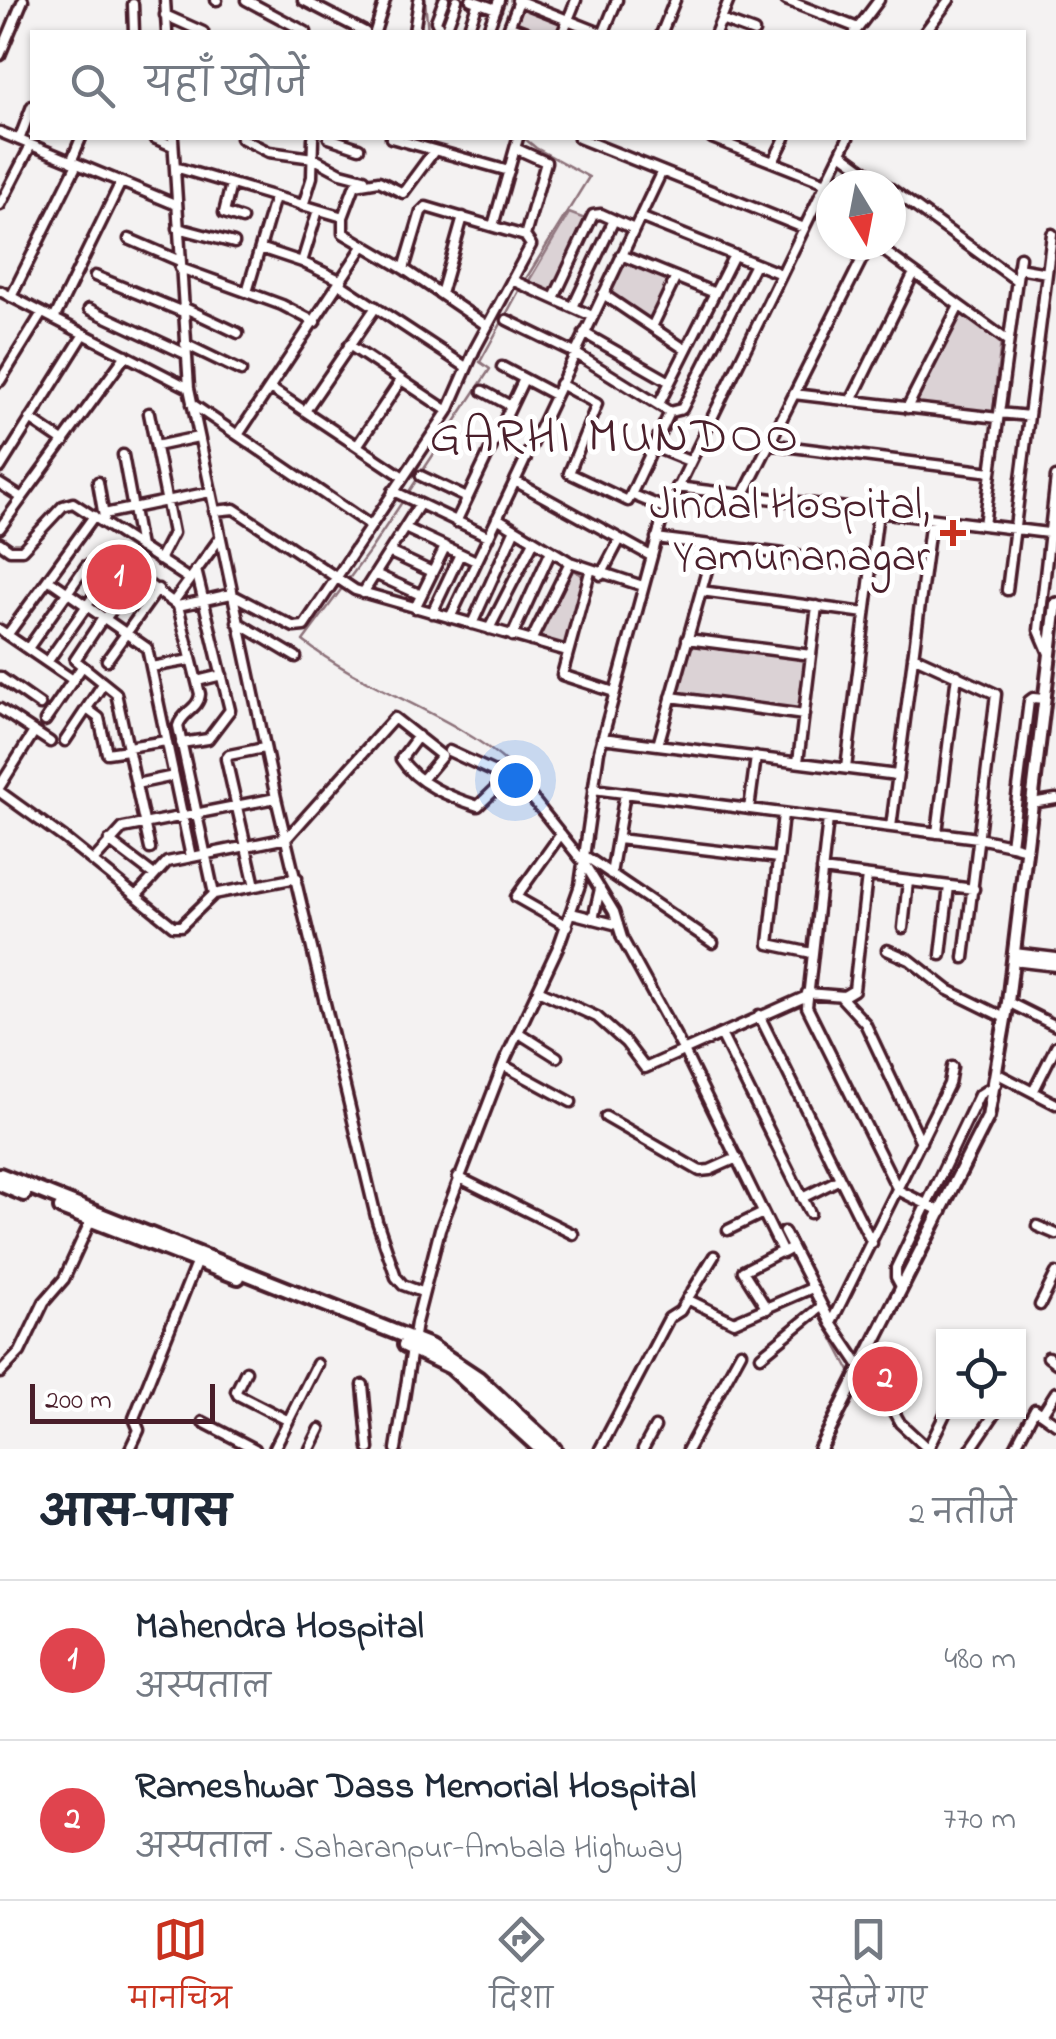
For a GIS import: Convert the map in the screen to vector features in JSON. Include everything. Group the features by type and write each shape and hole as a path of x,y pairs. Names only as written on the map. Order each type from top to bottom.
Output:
{"highway":[{"path":"0,1175 412,1343 450,1367 540,1449"},
{"path":"0,1184 453,1358 554,1449"}],"main road":[{"path":"820,1449 988,1117 1008,1002 1056,604"}],"street":[{"path":"0,55 23,0"},
{"path":"165,0 166,30"},
{"path":"246,0 302,30"},
{"path":"303,0 361,30"},
{"path":"376,30 385,0"},
{"path":"414,30 420,0"},
{"path":"442,30 436,21 444,0"},
{"path":"444,30 457,0"},
{"path":"565,30 576,0"},
{"path":"602,30 617,0"},
{"path":"663,30 675,0"},
{"path":"717,30 729,0"},
{"path":"786,0 856,30 879,0"},
{"path":"926,30 949,0"},
{"path":"468,30 475,1 498,5 488,30"},
{"path":"509,30 520,1 542,5 596,30"},
{"path":"133,4 134,30"},
{"path":"166,15 199,30"},
{"path":"721,20 748,30"},
{"path":"19,140 30,111"},
{"path":"0,132 177,205"},
{"path":"12,297 74,163 80,140"},
{"path":"245,140 269,152 313,158 342,173 378,181 403,193 434,151"},
{"path":"303,206 312,177 313,140"},
{"path":"335,140 359,148"},
{"path":"398,140 510,172"},
{"path":"493,226 518,140"},
{"path":"584,140 804,228"},
{"path":"717,140 816,179"},
{"path":"773,162 784,140"},
{"path":"832,170 847,140"},
{"path":"173,142 188,388 264,748 340,1074 393,1272 399,1282 422,1292"},
{"path":"0,206 30,145"},
{"path":"517,149 546,162 524,236"},
{"path":"841,153 865,170"},
{"path":"174,167 343,218"},
{"path":"450,618 662,170"},
{"path":"369,180 355,185 343,218 346,236 404,269 486,325"},
{"path":"54,319 121,182"},
{"path":"232,184 224,213 242,220"},
{"path":"246,292 275,197"},
{"path":"906,200 1016,280"},
{"path":"396,1449 422,1292 458,1178 571,913 584,859 602,738 656,538 689,461 816,203"},
{"path":"176,604 231,594 298,628 304,626 341,583 371,526 400,496 402,476 448,411 486,325 518,283 530,241 464,217 423,209 404,269"},
{"path":"302,262 318,210"},
{"path":"554,298 591,218 601,214 634,228"},
{"path":"640,216 781,274"},
{"path":"442,294 464,217"},
{"path":"572,307 614,220"},
{"path":"178,228 234,243"},
{"path":"1007,590 1052,234"},
{"path":"128,239 315,322"},
{"path":"238,436 364,245"},
{"path":"260,248 302,262 341,282 466,367"},
{"path":"620,256 715,292"},
{"path":"658,404 734,256"},
{"path":"984,526 1020,257"},
{"path":"743,496 865,260"},
{"path":"896,260 1008,341"},
{"path":"507,320 575,353 670,412 682,410 755,264"},
{"path":"1018,268 1050,270"},
{"path":"851,401 914,272"},
{"path":"95,276 238,332"},
{"path":"652,327 676,277"},
{"path":"518,283 592,316"},
{"path":"0,291 188,388"},
{"path":"602,294 686,350"},
{"path":"305,411 376,306"},
{"path":"906,408 960,306"},
{"path":"88,309 241,371"},
{"path":"0,382 42,313"},
{"path":"584,333 670,382"},
{"path":"0,468 84,334"},
{"path":"350,345 448,411"},
{"path":"0,528 126,355"},
{"path":"625,384 638,364"},
{"path":"502,367 556,394"},
{"path":"456,522 524,379"},
{"path":"357,446 401,380"},
{"path":"560,384 597,404 568,472 624,500 633,496 670,412"},
{"path":"270,388 402,476"},
{"path":"483,391 511,406"},
{"path":"794,394 906,408 1029,416"},
{"path":"192,404 371,526"},
{"path":"149,413 173,533 159,560"},
{"path":"30,420 64,442"},
{"path":"156,446 198,436"},
{"path":"768,444 991,472"},
{"path":"654,447 689,461"},
{"path":"123,455 140,546"},
{"path":"421,476 468,498"},
{"path":"1050,656 1039,630 1053,534 1056,477"},
{"path":"514,481 651,556"},
{"path":"98,482 99,515"},
{"path":"0,484 22,498"},
{"path":"677,487 1053,534"},
{"path":"73,680 4,632 99,515 210,492"},
{"path":"400,496 488,536"},
{"path":"633,496 667,510"},
{"path":"0,543 10,550 22,550 68,503 99,515 106,524 190,579"},
{"path":"363,593 419,505"},
{"path":"214,511 234,510 341,583 363,593 567,651"},
{"path":"846,768 878,512"},
{"path":"497,518 590,572 642,586"},
{"path":"890,827 930,519"},
{"path":"404,528 476,561"},
{"path":"472,624 515,529"},
{"path":"176,604 220,538"},
{"path":"601,574 620,538"},
{"path":"656,538 872,565"},
{"path":"489,629 534,541"},
{"path":"658,745 714,545"},
{"path":"415,608 445,547"},
{"path":"512,636 551,551"},
{"path":"389,552 432,572"},
{"path":"432,613 460,554"},
{"path":"530,641 570,562"},
{"path":"28,647 86,566"},
{"path":"181,743 208,740 228,715 230,704 196,570"},
{"path":"590,572 562,671 565,678 614,692"},
{"path":"376,574 421,595"},
{"path":"150,849 119,700 113,690 75,658 137,576 176,604 192,660 200,700 178,722 214,894"},
{"path":"48,578 147,648 190,857"},
{"path":"48,662 102,584"},
{"path":"106,660 158,589"},
{"path":"701,591 865,612"},
{"path":"798,762 818,606"},
{"path":"237,622 296,657"},
{"path":"688,639 812,654"},
{"path":"913,656 996,694 964,958"},
{"path":"151,667 192,660"},
{"path":"45,720 82,667"},
{"path":"937,834 957,675"},
{"path":"197,681 222,676"},
{"path":"0,677 40,705"},
{"path":"65,742 103,684"},
{"path":"671,697 804,715"},
{"path":"1010,845 1029,701 1044,700"},
{"path":"87,708 99,718 106,753 166,741"},
{"path":"0,709 50,742"},
{"path":"136,896 167,862 287,838 391,719 398,719 443,758 422,780"},
{"path":"34,732 0,789 177,927 214,894 297,878"},
{"path":"418,736 401,759 422,780 478,806 506,778"},
{"path":"602,738 898,775"},
{"path":"255,886 227,756 264,748"},
{"path":"449,751 506,778 516,778 584,859 622,938 687,1049 763,1212 819,1308 900,1423 926,1449 942,1419"},
{"path":"749,809 756,757"},
{"path":"136,784 174,776"},
{"path":"593,789 978,838 1026,849"},
{"path":"612,874 626,794"},
{"path":"92,861 122,828 276,798"},
{"path":"1032,803 1056,799"},
{"path":"783,814 769,944 812,954"},
{"path":"828,819 807,994 812,1023 898,1190 942,1212"},
{"path":"561,834 516,897 566,926"},
{"path":"618,839 778,858"},
{"path":"109,841 154,875"},
{"path":"584,859 712,944"},
{"path":"822,870 974,889"},
{"path":"538,990 597,1018 645,1068 807,994 840,996 854,990 867,876"},
{"path":"902,928 908,881"},
{"path":"941,955 949,886"},
{"path":"592,919 600,889"},
{"path":"571,913 618,925"},
{"path":"887,950 910,960 948,990 1005,1018"},
{"path":"1013,957 1056,958"},
{"path":"1013,957 1056,966"},
{"path":"840,996 865,1023 921,1142"},
{"path":"1008,1002 1056,1026"},
{"path":"760,1015 872,1243"},
{"path":"519,1033 556,1058"},
{"path":"721,1034 810,1213"},
{"path":"1034,1092 1056,1046"},
{"path":"503,1065 571,1102"},
{"path":"831,1323 921,1142 952,1067"},
{"path":"902,1288 896,1268 979,1095 997,1079 1056,1104"},
{"path":"606,1117 700,1171 737,1158"},
{"path":"458,1178 573,1234"},
{"path":"802,1198 840,1179"},
{"path":"728,1230 763,1212"},
{"path":"0,1374 20,1352 44,1302 64,1279 92,1220"},
{"path":"1037,1226 1056,1234"},
{"path":"784,1232 787,1250"},
{"path":"767,1309 743,1271 787,1250"},
{"path":"600,1449 669,1318 678,1313 714,1256"},
{"path":"130,1449 138,1430 133,1421 196,1261"},
{"path":"1040,1305 1056,1273"},
{"path":"688,1299 734,1322 809,1289"},
{"path":"761,1356 819,1308"},
{"path":"688,1449 741,1352"},
{"path":"274,1449 317,1364"},
{"path":"246,1371 236,1391 238,1395 288,1420"},
{"path":"363,1385 370,1449"},
{"path":"1042,1414 1056,1392"},
{"path":"1014,1449 1034,1409 1056,1424"},
{"path":"971,1449 991,1419"},
{"path":"203,1422 255,1449"},
{"path":"644,1449 654,1427"},
{"path":"310,1449 320,1428"}],"shaded area":[{"path":"521,6 563,21 560,30 528,30 514,25"},
{"path":"569,213 585,219 550,296 527,284"},
{"path":"624,261 670,280 651,322 610,293"},
{"path":"961,312 1001,341 993,413 913,405"},
{"path":"573,570 584,577 564,646 537,639"},
{"path":"692,646 807,659 800,711 676,694"}],"waterway":[{"path":"425,0 428,30"},
{"path":"524,282 589,177 526,140"},
{"path":"520,289 480,362 490,369 371,549 303,641 354,674 487,747 527,782 570,839"},
{"path":"590,865 601,884"},
{"path":"624,932 634,951"},
{"path":"671,1020 816,1307"},
{"path":"820,1314 851,1373"}],"place":[{"name":"Jindal Hospital, Yamunanagar","path":"953,533"},
{"name":"Mahendra Hospital","path":"119,577"},
{"name":"Rameshwar Dass Memorial Hospital","path":"885,1379"}],"district":[{"name":"GARHI MUNDOO","path":"615,438"}]}
